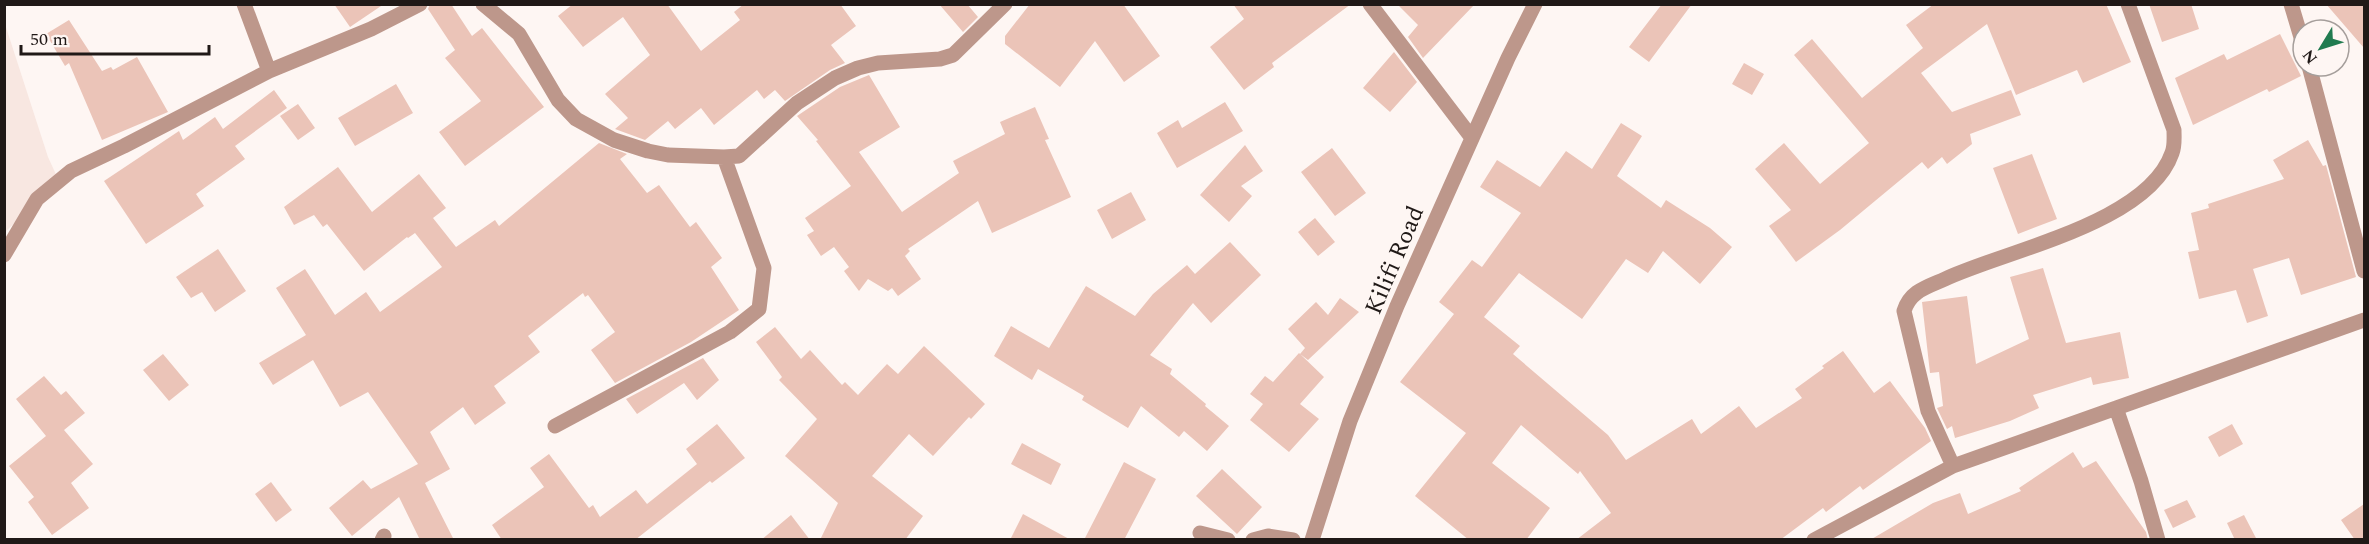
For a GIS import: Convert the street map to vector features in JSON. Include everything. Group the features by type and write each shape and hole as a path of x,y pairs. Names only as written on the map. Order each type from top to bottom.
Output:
{"street":[{"path":"244,4 269,71"},
{"path":"4,255 37,199 71,171 269,71 371,29 420,4"},
{"path":"483,4 519,34 558,100 576,119 614,140 648,151 668,155 724,157 739,156 797,103 828,83 858,68 878,63 953,55 1005,4"},
{"path":"1370,4 1472,138"},
{"name":"Kilifi Road","path":"1312,540 1350,421 1397,306 1535,4"},
{"path":"1953,466 1928,411 1904,311 1906,303 1909,297 1917,291 1960,272 2082,229 2122,207 2161,174 2173,152 2174,130 2128,4"},
{"path":"2312,78 2364,271"},
{"path":"555,426 730,332 759,309 764,268 724,157"},
{"path":"1814,540 1953,466 2364,321"},
{"path":"2116,408 2158,540"},
{"path":"1200,533 1228,540"},
{"path":"1253,540 1268,536 1293,540"}],"shaded area":[{"path":"4,21 48,157 59,181 5,232"}],"building":[{"path":"334,4 384,4 350,27"},
{"path":"430,4 451,4 472,36 482,28 544,107 465,166 439,132 481,101 445,58 455,50 428,9"},
{"path":"573,4 667,4 701,51 740,20 734,12 744,4 840,4 856,26 831,45 845,63 830,70 785,101 775,90 764,99 757,90 714,125 701,108 675,129 668,121 645,140 615,129 628,118 605,94 650,55 623,17 583,47 558,16"},
{"path":"939,4 967,4 978,17 963,32"},
{"path":"1030,4 1123,4 1160,56 1124,82 1095,41 1060,87 1005,44 1005,36"},
{"path":"1233,4 1351,4 1272,63 1274,67 1244,90 1210,47 1244,19"},
{"path":"1397,4 1475,4 1423,58 1408,37 1418,25"},
{"path":"1662,4 1692,4 1649,62 1629,47"},
{"path":"1934,4 2106,4 2131,62 2083,83 2077,70 2016,95 1987,24 1921,73 1952,112 2011,90 2021,115 1970,134 1972,144 1947,164 1942,157 1928,169 1922,162 1840,230 1796,262 1769,226 1791,210 1755,169 1784,143 1820,184 1869,143 1794,55 1812,39 1862,98 1923,48 1906,25"},
{"path":"2149,4 2191,4 2199,29 2162,42"},
{"path":"2326,4 2364,4 2364,48 2351,33 2351,18 2338,18"},
{"path":"69,20 102,71 111,67 113,70 137,57 168,112 102,140 69,63 65,66 46,34"},
{"path":"2280,34 2291,56 2291,78 2297,78 2269,92 2267,89 2193,125 2175,78 2224,54 2227,60"},
{"path":"1394,52 1417,82 1390,112 1363,88"},
{"path":"1744,63 1764,74 1752,95 1732,84"},
{"path":"869,75 900,127 859,152 902,212 959,173 953,161 1005,134 1000,122 1035,107 1049,139 1045,140 1071,197 992,233 978,201 908,249 910,251 905,256 921,279 898,296 892,288 888,291 868,279 859,291 844,271 849,267 834,247 821,256 807,235 814,231 805,218 851,186 816,141 818,140 797,116 840,87"},
{"path":"396,84 413,113 355,146 338,118"},
{"path":"274,90 287,108 235,146 245,159 196,194 204,206 146,244 104,181 179,131 183,140 215,117 223,129"},
{"path":"1225,102 1243,131 1177,168 1157,133 1178,120 1182,128"},
{"path":"298,104 315,128 298,140 280,116"},
{"path":"1621,123 1642,136 1617,176 1661,208 1666,200 1710,228 1732,247 1700,284 1663,251 1648,273 1626,259 1582,319 1519,273 1484,317 1520,346 1513,354 1608,435 1626,460 1692,419 1701,434 1739,406 1756,428 1802,398 1795,389 1843,351 1874,393 1890,381 1925,428 1931,441 1863,490 1860,486 1826,512 1823,508 1780,540 1576,540 1611,513 1580,471 1578,474 1521,425 1492,463 1550,508 1526,540 1469,540 1415,496 1466,433 1400,382 1454,314 1439,302 1472,260 1482,267 1521,213 1480,187 1497,160 1540,187 1566,151 1592,169"},
{"path":"2308,140 2323,166 2326,165 2356,277 2301,295 2289,258 2253,269 2268,316 2247,323 2236,290 2199,299 2188,252 2199,250 2191,213 2209,208 2208,204 2284,179 2273,160"},
{"path":"599,143 627,154 620,159 647,193 659,185 690,227 696,222 722,258 711,267 739,310 691,342 615,383 591,350 615,332 588,295 585,297 583,293 528,336 540,352 494,386 506,403 475,425 463,407 430,432 450,469 425,483 454,540 420,540 399,497 352,536 329,508 363,480 371,489 418,464 368,392 340,407 313,360 273,385 259,363 306,335 276,288 305,269 335,315 366,292 380,312 442,267 415,233 364,271 327,224 323,227 314,215 294,225 284,207 338,167 372,212 419,174 446,208 433,218 456,247 495,220 499,226"},
{"path":"1245,145 1263,171 1241,186 1252,196 1229,222 1200,195"},
{"path":"1332,148 1366,193 1335,216 1301,172"},
{"path":"2032,154 2057,219 2018,234 1993,168"},
{"path":"1131,192 1146,220 1112,239 1097,210"},
{"path":"1315,218 1335,242 1318,256 1298,232"},
{"path":"1230,242 1261,275 1211,323 1193,303 1150,355 1172,369 1170,374 1229,426 1207,451 1184,431 1179,437 1141,406 1128,428 1082,400 1084,396 1038,369 1032,380 994,356 1011,326 1049,348 1086,286 1135,316 1153,294 1187,265 1195,274"},
{"path":"218,249 246,291 215,312 202,292 191,298 176,277"},
{"path":"2043,268 2066,343 2120,332 2129,378 2093,385 2091,377 2033,395 2039,408 2010,421 1955,438 1952,426 1947,429 1937,408 1943,406 1939,372 1930,373 1922,302 1967,296 1976,364 2029,339 2010,277"},
{"path":"1340,298 1359,312 1308,360 1300,354 1305,348 1288,329 1316,302 1328,315"},
{"path":"775,327 801,359 810,350 842,385 845,382 858,395 887,364 898,374 924,346 985,404 971,419 969,417 933,456 909,434 872,476 923,516 905,540 820,540 838,503 785,456 817,419 779,380 782,377 756,342"},
{"path":"1299,353 1324,377 1300,404 1319,419 1289,452 1250,420 1263,404 1250,394 1265,376 1273,382"},
{"path":"163,354 189,385 169,401 143,370"},
{"path":"703,358 719,380 697,400 684,383 637,414 626,399"},
{"path":"44,376 61,395 66,391 85,413 64,430 93,464 71,483 89,508 52,535 28,502 34,497 9,466 46,436 16,399"},
{"path":"717,424 745,458 712,483 710,481 635,540 502,540 492,525 544,487 530,468 549,454 589,508 593,505 600,517 636,490 647,504 697,464 686,449"},
{"path":"2232,424 2243,444 2219,457 2208,437"},
{"path":"1022,443 1061,464 1051,485 1011,464"},
{"path":"2073,452 2083,468 2096,461 2146,532 2148,540 1870,540 1933,503 1960,493 1968,514 2021,491 2019,488"},
{"path":"1124,462 1156,479 1124,540 1084,540"},
{"path":"1222,469 1262,507 1237,534 1196,496"},
{"path":"271,482 292,510 276,522 255,494"},
{"path":"2187,500 2196,517 2173,528 2164,510"},
{"path":"2364,504 2364,540 2355,540 2341,520"},
{"path":"1023,514 1071,540 1010,540"},
{"path":"791,515 810,540 761,540"},
{"path":"2244,515 2257,540 2235,540 2227,523"}]}
